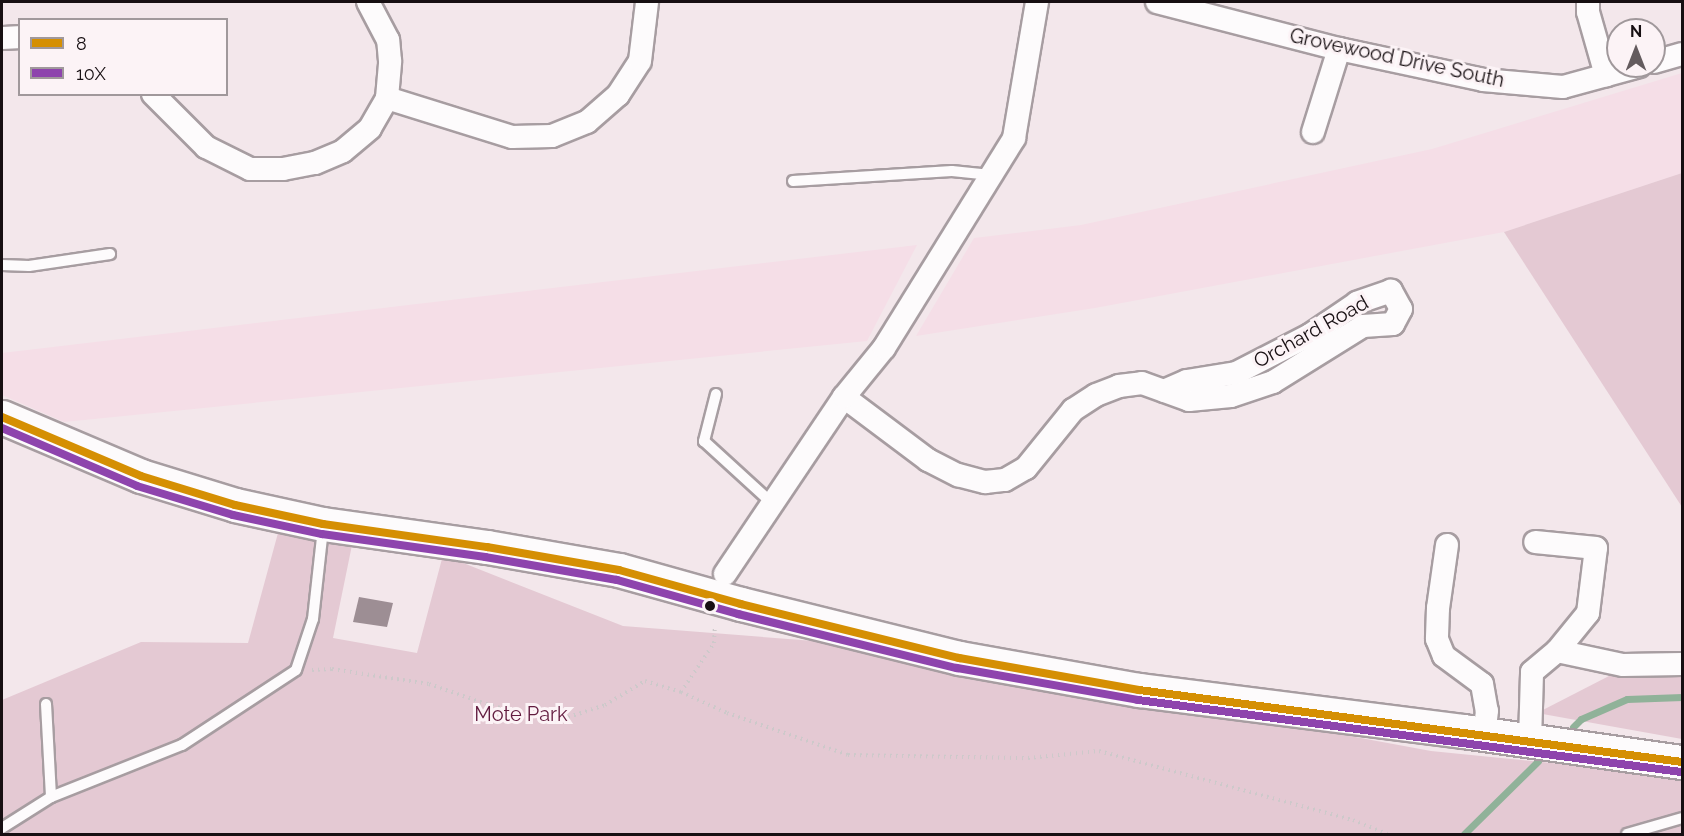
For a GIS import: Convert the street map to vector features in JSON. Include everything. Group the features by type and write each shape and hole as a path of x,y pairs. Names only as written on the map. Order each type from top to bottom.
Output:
{"main road":[{"path":"2,417 141,476 234,505 323,524 487,547 619,570 959,658 1139,690 1683,762"}],"street":[{"path":"155,96 206,147 250,169 283,169 315,163 343,152 370,128 387,98 390,61 388,40 368,2"},
{"path":"387,98 512,137 552,135 587,122 618,95 640,61 647,2"},
{"path":"724,574 844,397 884,348 1014,138 1037,2"},
{"name":"Grovewood Drive South","path":"1157,2 1339,49 1483,80 1563,87 1606,75"},
{"path":"1588,2 1588,12 1606,75"},
{"path":"2,38 18,37"},
{"path":"1313,132 1339,49"},
{"path":"1666,59 1683,54"},
{"name":"Orchard Road","path":"1391,291 1401,309 1393,324 1363,326 1273,382 1231,396 1189,400 1164,391 1187,381 1236,374 1310,336 1358,303 1391,291"},
{"path":"844,397 927,460 958,475 985,482 1005,480 1026,468 1073,410 1096,395 1119,386 1142,383 1164,391"},
{"path":"1530,741 1532,672 1557,651 1588,613 1596,548 1535,542"},
{"path":"1447,545 1438,608 1437,639 1444,656 1455,667 1482,684 1487,711 1484,734"},
{"path":"1557,651 1623,665 1683,664"}],"lane":[{"path":"793,181 952,171 991,176"},
{"path":"2,265 29,266 110,254"},
{"path":"716,394 704,441 773,504"},
{"path":"2,828 51,797 182,745 296,670 313,619 323,524"},
{"path":"46,704 51,797"},
{"path":"1627,834 1683,818"}],"path":[{"path":"681,692 714,643 715,620"},
{"path":"296,670 332,669 429,684 492,706 557,721 605,705 645,681 681,692 727,713 848,755 1028,758 1100,751 1353,820 1388,834"}],"shaded area":[{"path":"1682,73 1682,173 1504,232 1095,308 916,336 974,238 1081,225 1432,149"},
{"path":"917,245 867,341 64,422 2,395 2,353"}],"green space":[{"path":"1682,173 1682,507 1504,232"},
{"name":"Mote Park","path":"278,533 352,545 333,638 417,653 443,555 623,626 853,644 1431,751 1682,776 1682,834 2,834 2,700 141,642 248,643"},
{"path":"1682,674 1682,739 1537,713 1609,676"}],"building":[{"path":"359,597 393,603 387,627 353,622"}],"waterway":[{"path":"1573,727 1581,719 1627,699 1682,697"},
{"path":"1464,834 1538,761"}],"transit line":[{"name":"8","path":"2,417 141,476 235,505 323,524 487,547 619,570 741,604 959,658 1139,690 1682,762"},
{"name":"10X","path":"2,428 137,486 233,515 322,534 485,557 617,580 738,614 957,668 1138,700 1681,772"}]}
